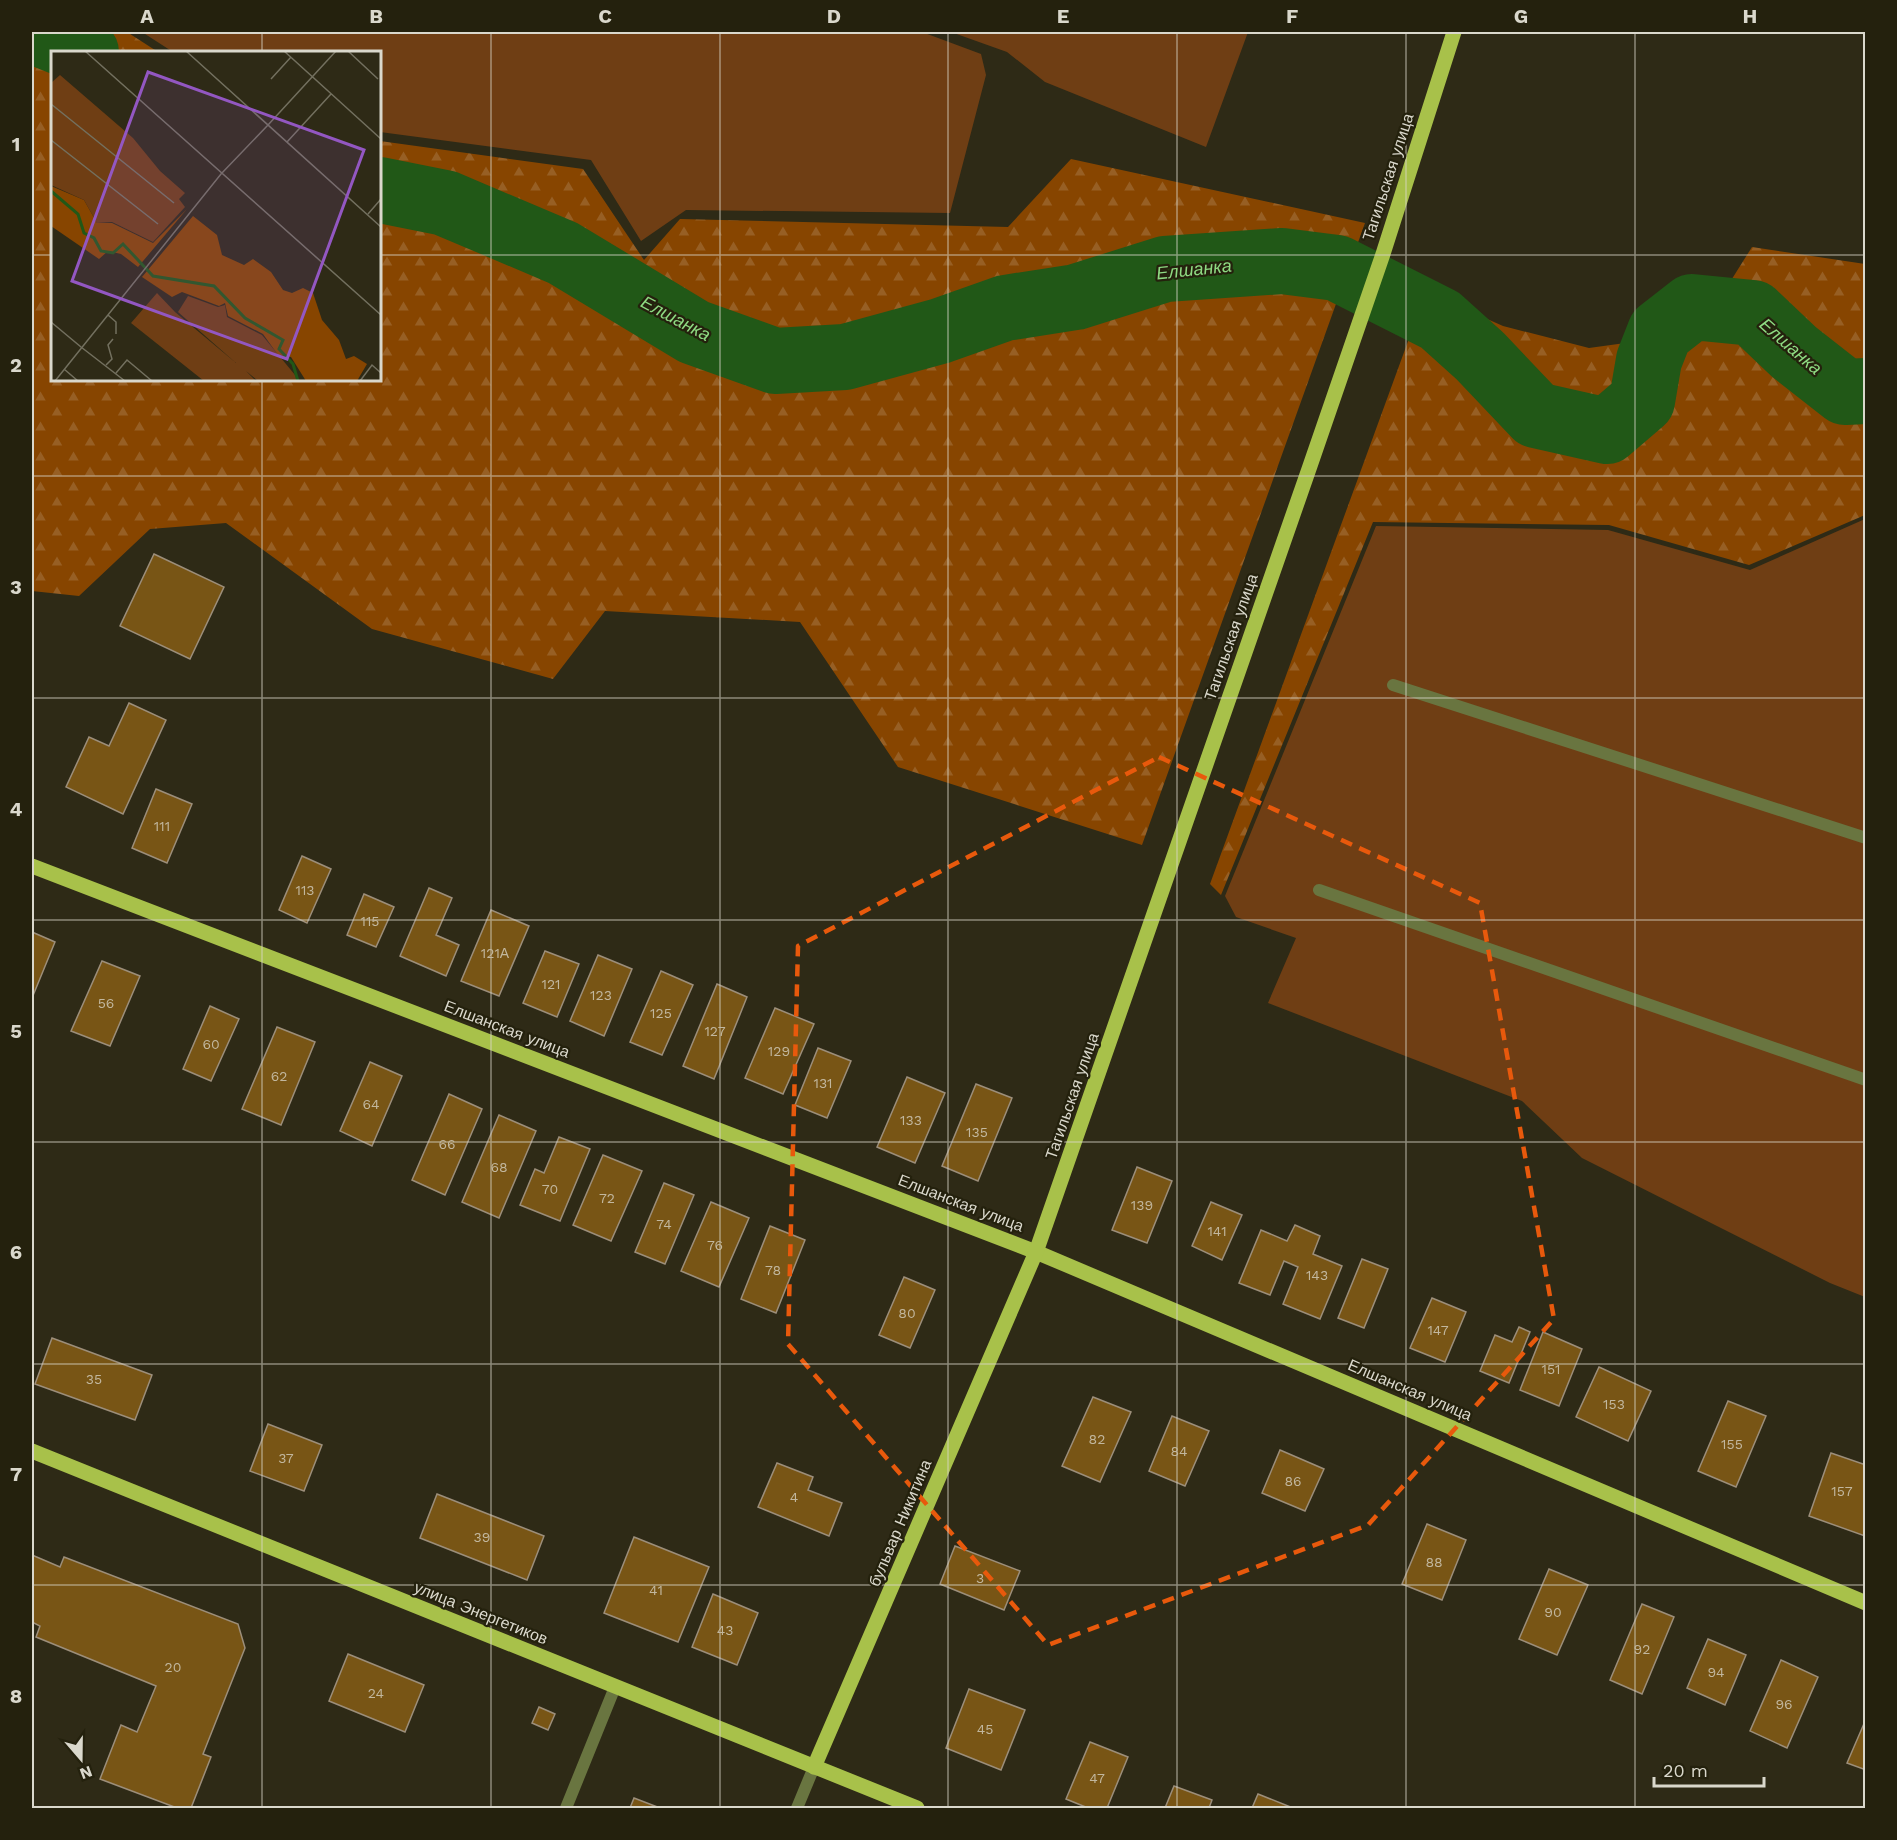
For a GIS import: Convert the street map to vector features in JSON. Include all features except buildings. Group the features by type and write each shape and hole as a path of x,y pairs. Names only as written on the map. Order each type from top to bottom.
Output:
{"main road":[{"name":"Тагильская улица","path":"1036,1252 1383,254 1454,32"},
{"name":"Елшанская улица","path":"32,866 1036,1252 1866,1603"},
{"name":"бульвар Никитина","path":"814,1767 1036,1252"},
{"name":"улица Энергетиков","path":"32,1451 918,1809"}],"street":[{"path":"1393,685 1866,838"},
{"path":"1318,890 1866,1080"},
{"path":"566,1809 615,1687"},
{"name":"бульвар Никитина","path":"797,1809 814,1767"}],"highlighted area":[{"path":"1159,757 1480,903 1554,1319 1368,1525 1048,1645 788,1344 798,946"}],"green space":[{"path":"32,32 127,32 156,51 51,51 51,381 381,381 381,141 583,169 644,260 680,219 1008,227 1071,159 1365,223 1142,845 898,767 800,622 605,611 553,679 372,629 226,523 150,529 79,596 32,591"},
{"path":"1752,247 1865,264 1865,515 1749,565 1609,525 1373,522 1221,895 1210,884 1426,292 1503,326 1589,348 1698,333"}],"shaded area":[{"path":"142,32 922,32 981,54 986,75 950,213 686,210 641,241 591,160 381,132 381,51 171,51"},
{"path":"951,32 1248,32 1206,147 1045,82 1007,52"},
{"path":"1865,519 1865,1297 1830,1283 1582,1158 1522,1101 1268,1003 1296,938 1236,917 1225,896 1376,526 1608,530 1750,570"}],"waterway":[{"name":"Елшанка","path":"36,32 84,51"},
{"name":"Елшанка","path":"381,190 445,203 563,253 694,332 775,361 845,357 940,331 1005,308 1076,297 1165,269 1282,261 1337,268 1440,320 1480,356 1536,415 1607,431 1642,401 1649,360 1660,332 1692,307 1753,313 1794,352 1845,392 1866,391"}]}
